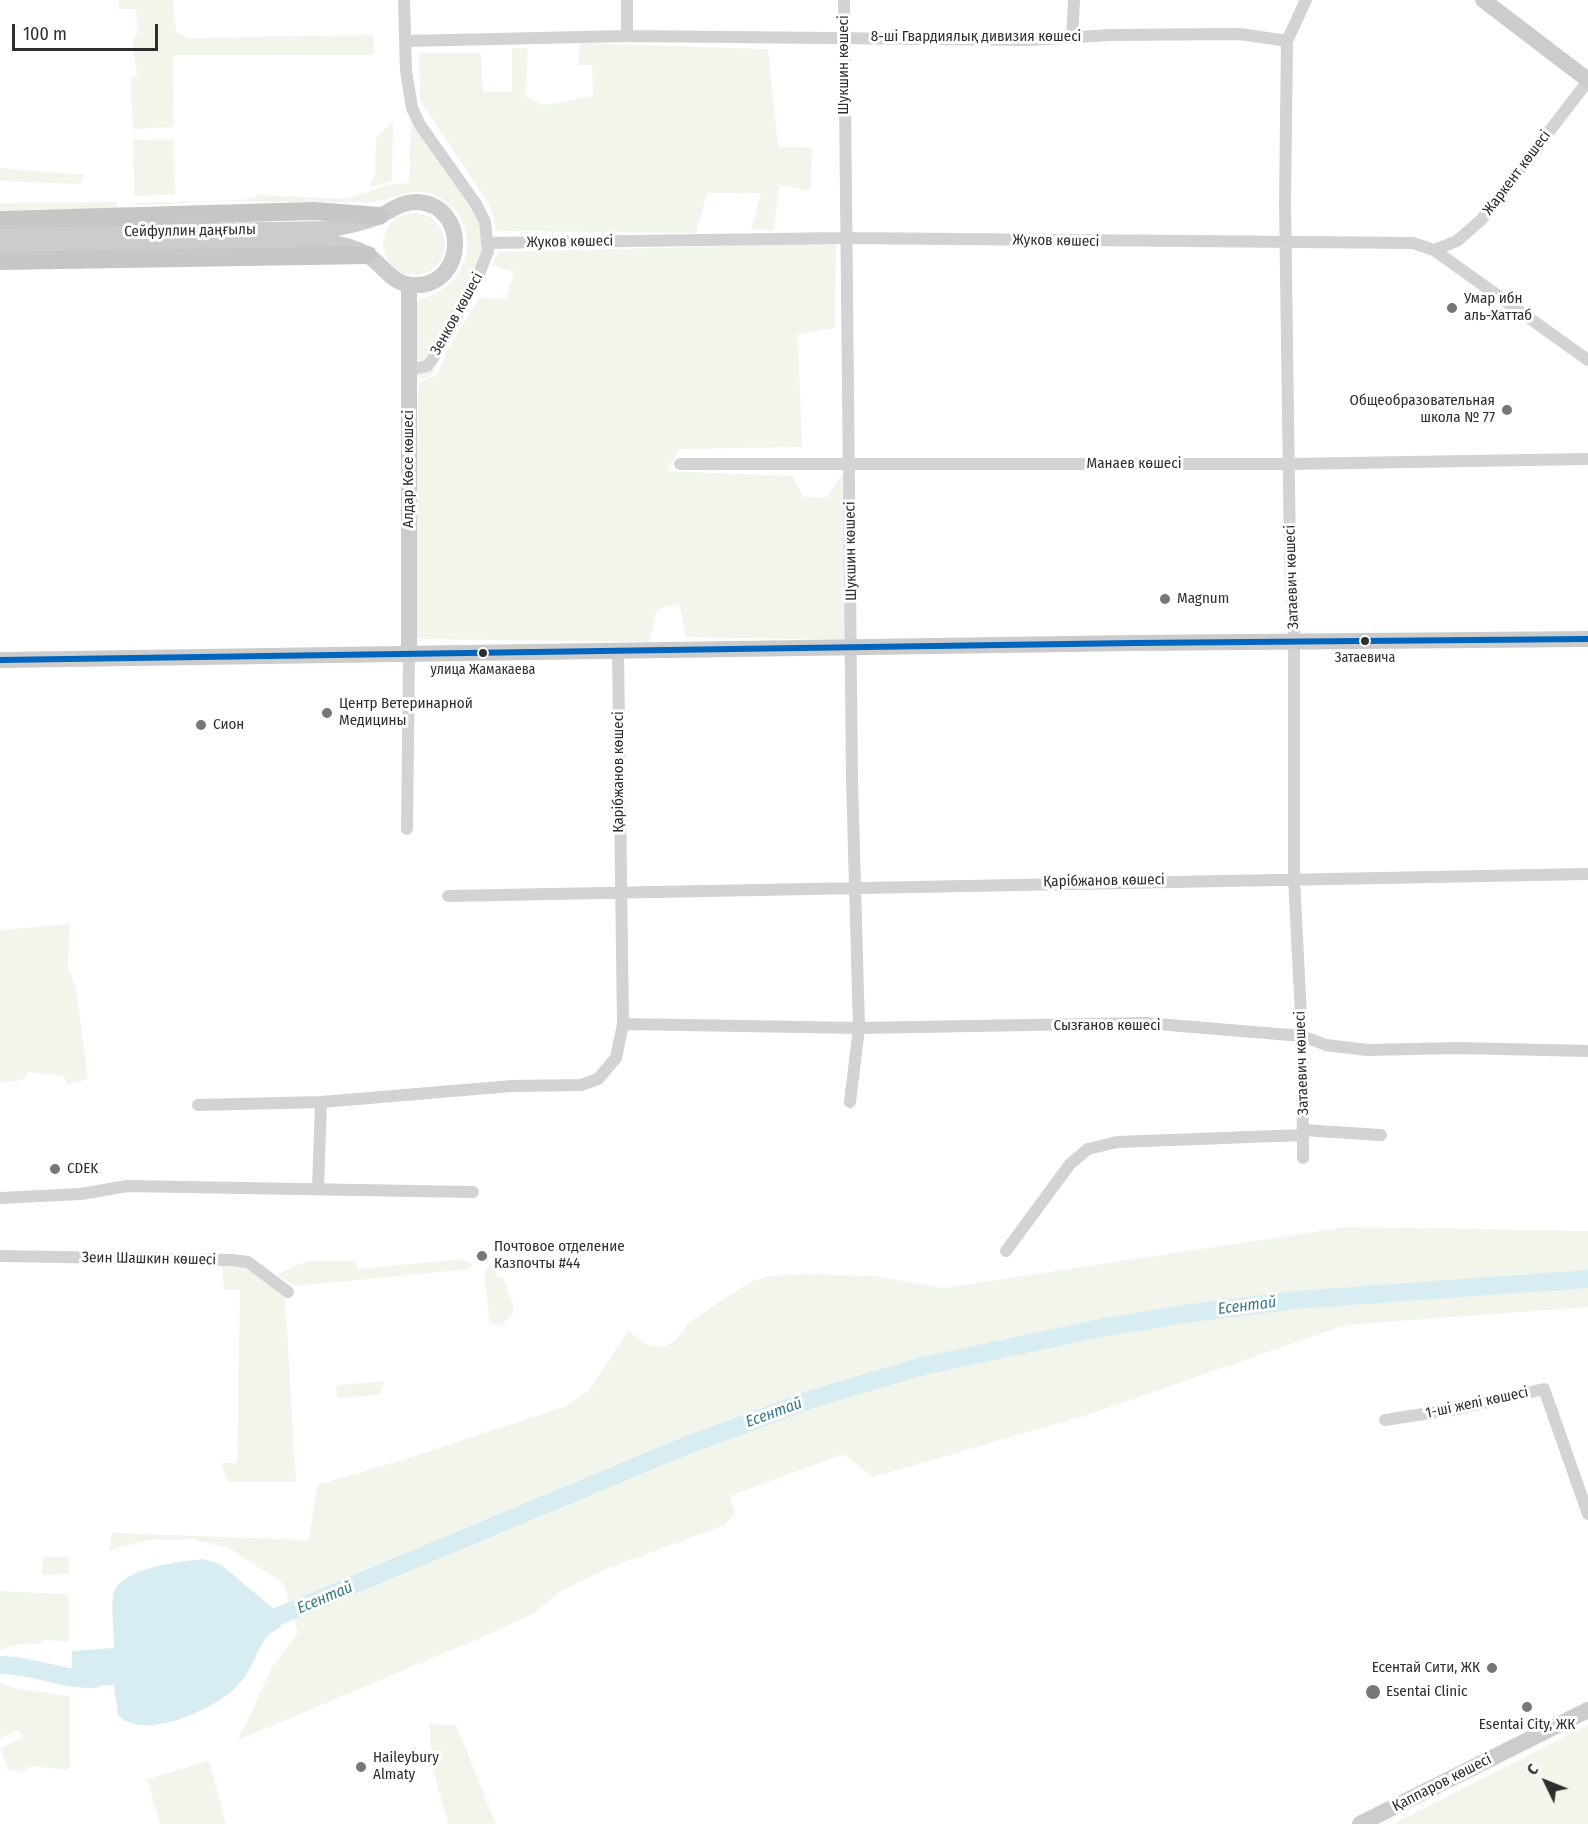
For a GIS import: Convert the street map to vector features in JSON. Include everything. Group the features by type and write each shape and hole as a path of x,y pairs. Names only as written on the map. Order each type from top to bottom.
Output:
{"main road":[{"path":"0,220 314,212 379,216"},
{"path":"0,261 368,255"}],"street":[{"path":"404,0 406,71 412,108 420,125 476,204 485,222 487,243"},
{"path":"627,0 627,36"},
{"name":"Шукшин көшесі","path":"844,0 854,885 859,1028 849,1102"},
{"path":"1072,38 1074,0"},
{"name":"Затаевич көшесі","path":"1304,1158 1302,1036 1294,878 1294,641 1290,554 1285,243 1287,41 1306,0"},
{"path":"1483,0 1588,80"},
{"name":"8-ші Гвардиялық дивизия көшесі","path":"406,41 627,36 1072,38 1110,35 1240,34 1287,41"},
{"name":"Жаркент көшесі","path":"1434,250 1457,241 1481,220 1588,80"},
{"name":"Сейфуллин даңғылы","path":"0,234 331,229 354,225 407,203 418,202 439,210 451,223 456,244 450,267 432,282 409,285"},
{"name":"Жуков көшесі","path":"487,243 846,238 1413,243 1434,250 1588,360"},
{"name":"Сейфуллин даңғылы","path":"0,248 331,243 355,248 368,255"},
{"name":"Зенков көшесі","path":"410,369 427,366 438,351 486,262 487,243"},
{"path":"368,255 394,279 409,285"},
{"name":"Алдар Көсе көшесі","path":"409,285 409,654"},
{"name":"Манаев көшесі","path":"680,464 1290,464 1588,459"},
{"path":"0,660 1294,641 1588,639"},
{"name":"Қарібжанов көшесі","path":"198,1105 321,1102 505,1087 581,1085 598,1079 616,1058 623,1024 618,651"},
{"path":"407,829 409,654"},
{"name":"Қарібжанов көшесі","path":"448,896 620,894 854,885 1588,874"},
{"name":"Сызғанов көшесі","path":"623,1024 859,1028 1145,1023 1302,1036 1326,1045 1367,1050 1458,1048 1588,1051"},
{"path":"318,1188 321,1102"},
{"path":"1006,1251 1070,1164 1088,1149 1117,1143 1303,1133 1382,1135"},
{"path":"0,1198 81,1194 127,1186 473,1192"},
{"name":"Зеин Шашкин көшесі","path":"0,1256 232,1260 248,1262 288,1292"},
{"name":"1-ші желі көшесі","path":"1385,1420 1462,1408 1544,1389 1588,1514"},
{"name":"Қаппаров көшесі","path":"1360,1824 1588,1710"}],"shaded area":[{"path":"119,0 173,0 176,32 190,38 374,35 374,55 173,55 174,127 133,129 130,78 137,76 132,41 138,33 136,9 119,9"},
{"path":"580,43 768,49 778,147 812,147 811,191 779,185 774,231 751,229 761,193 707,193 696,233 497,231 489,204 420,101 419,53 481,53 483,92 512,92 512,48 528,48 526,96 544,105 593,96 592,65 578,65"},
{"path":"393,122 392,181 369,187 375,174 376,138"},
{"path":"411,123 468,198 483,228 482,256 438,351 432,375 422,379 413,374 416,302 445,288 459,273 465,260 467,246 466,232 461,219 453,208 441,199 427,193 412,192 369,202 220,201 148,205 131,203 240,200 255,198 256,195 347,199 392,184 409,183"},
{"path":"174,139 175,194 134,196 133,140"},
{"path":"0,168 84,175 81,184 0,181"},
{"path":"117,202 117,209 0,210 0,203"},
{"path":"408,213 420,213 436,222 443,232 445,244 443,256 436,266 420,275 408,275 397,270 388,261 383,250 383,238 388,227 397,218"},
{"path":"836,243 835,328 798,334 802,447 680,449 667,471 792,476 803,497 826,498 842,474 846,640 686,637 679,603 657,610 649,642 414,639 418,383 438,374 446,352 479,298 506,299 514,272 492,265 498,252"},
{"path":"70,924 68,966 76,988 88,1079 67,1085 63,1076 29,1072 23,1080 0,1082 0,930"},
{"path":"1347,1227 1588,1231 1588,1307 1345,1325 1087,1415 873,1477 843,1454 730,1496 735,1513 725,1525 606,1569 559,1592 535,1613 238,1740 273,1666 298,1633 283,1583 229,1548 192,1539 145,1540 109,1551 112,1533 309,1540 317,1485 406,1459 566,1406 589,1390 628,1331 649,1346 664,1347 674,1342 690,1322 749,1283 768,1276 800,1274 873,1276 944,1288"},
{"path":"464,1259 473,1264 470,1269 295,1286 277,1274 308,1261 356,1261 358,1269"},
{"path":"222,1265 248,1267 285,1295 296,1482 228,1482 221,1463 237,1463 240,1290 224,1290"},
{"path":"488,1265 495,1266 497,1276 503,1278 513,1304 513,1313 502,1325 490,1324 484,1276"},
{"path":"383,1381 383,1388 379,1395 337,1398 336,1385"},
{"path":"43,1557 69,1557 69,1574 42,1575"},
{"path":"203,1559 220,1564 274,1609 281,1627 267,1637 249,1671 235,1689 184,1718 147,1725 130,1723 118,1715 114,1685 71,1686 72,1651 114,1648 112,1602 117,1586 138,1572"},
{"path":"0,1591 64,1594 69,1597 69,1642 45,1640 42,1643 19,1644 0,1650"},
{"path":"0,1683 18,1689 70,1696 70,1766 67,1770 31,1766 21,1773 8,1769 0,1748 24,1737 18,1730 0,1739"},
{"path":"429,1722 437,1725 456,1725 496,1824 448,1824 433,1770"},
{"path":"1588,1725 1588,1824 1393,1824"},
{"path":"209,1761 226,1824 160,1824 147,1779"}],"waterway":[{"name":"Есентай","path":"255,1626 685,1446 815,1398 919,1367 1101,1328 1192,1313 1296,1300 1588,1279"},
{"name":"Есентай","path":"0,1665 95,1679"}],"transit line":[{"path":"0,660 1134,643 1588,639"}],"place":[{"name":"Умар ибн аль-Хаттаб","path":"1452,308"},
{"name":"Общеобразовательная школа № 77","path":"1507,410"},
{"name":"Magnum","path":"1165,599"},
{"name":"Затаевича","path":"1365,641"},
{"name":"улица Жамакаева","path":"483,653"},
{"name":"Центр Ветеринарной Медицины","path":"327,713"},
{"name":"Сион","path":"201,725"},
{"name":"CDEK","path":"55,1169"},
{"name":"Почтовое отделение Казпочты #44","path":"482,1256"},
{"name":"Есентай Сити, ЖК","path":"1492,1668"},
{"name":"Esentai Clinic","path":"1373,1692"},
{"name":"Esentai City, ЖК","path":"1527,1707"},
{"name":"Haileybury Almaty","path":"361,1767"}]}
